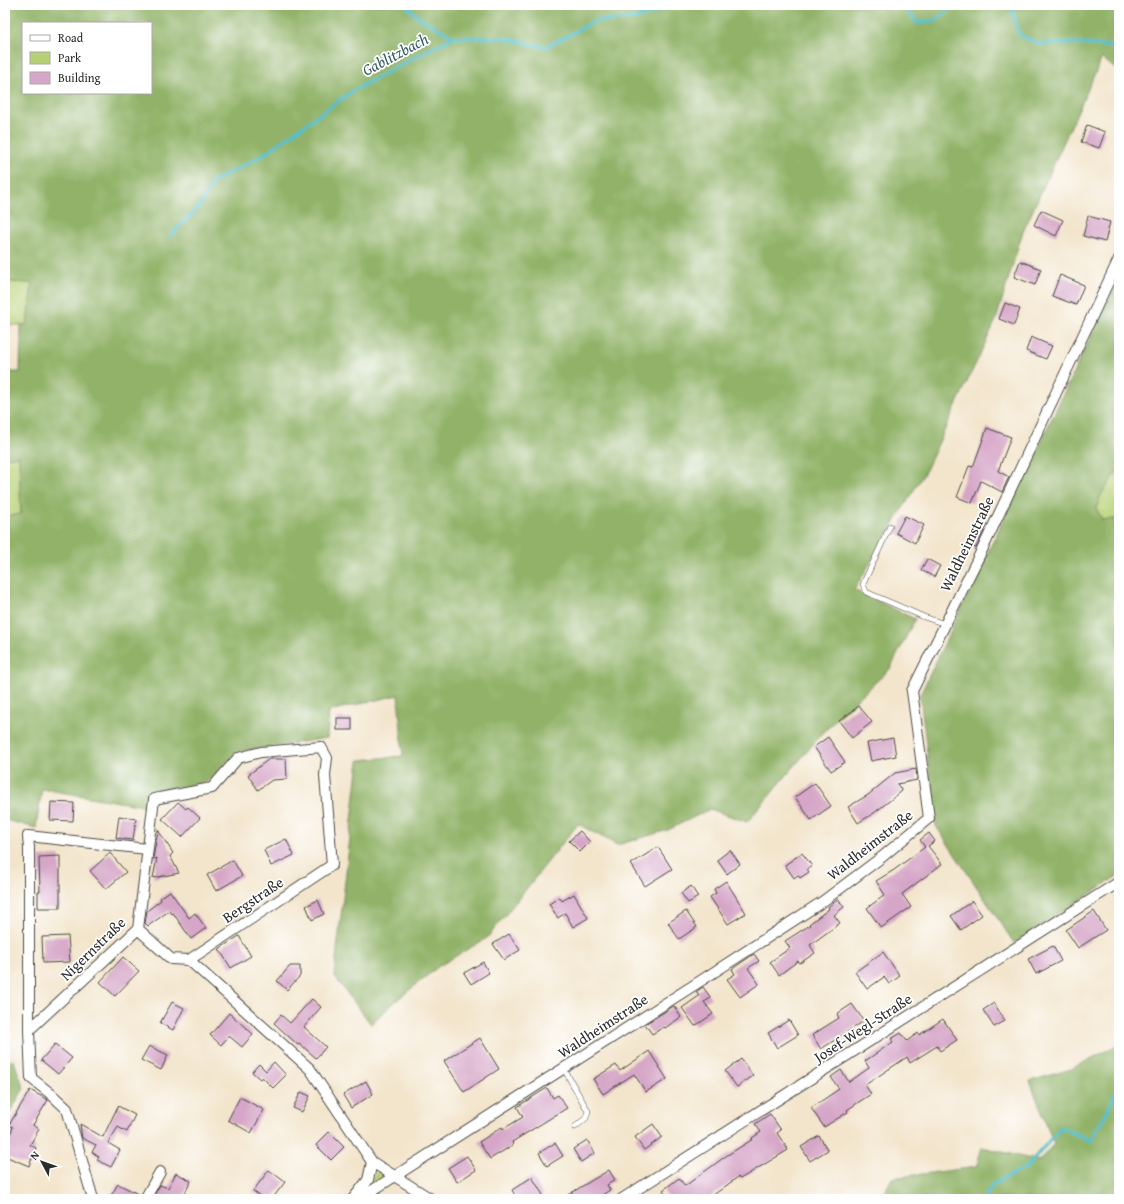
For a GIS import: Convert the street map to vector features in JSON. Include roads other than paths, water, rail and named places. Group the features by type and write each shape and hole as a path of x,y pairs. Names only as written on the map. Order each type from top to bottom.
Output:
{"street":[{"name":"Waldheimstraße","path":"359,1199 564,1069 822,902 882,857 929,818 912,691 986,541 1119,259"},
{"name":"Bergstraße","path":"154,799 212,788 238,758 255,754 321,747 326,758 324,775 332,865 189,960"},
{"name":"Nigernstraße","path":"29,1030 138,929 154,799"},
{"path":"93,1199 67,1109 31,1078 29,1030 28,836 147,849"},
{"name":"Josef-Wegl-Straße","path":"622,1199 1119,882"},
{"path":"138,929 171,958 189,960 310,1069 372,1162 431,1199"},
{"path":"353,1199 368,1180 372,1162"},
{"path":"145,1199 160,1172"}],"lane":[{"path":"890,526 863,584 866,592 924,617 945,624"},
{"path":"564,1069 588,1111 586,1118 575,1127"}],"waterway":[{"path":"406,5 417,16 453,37"},
{"name":"Gablitzbach","path":"170,236 199,207 214,181 261,156 354,90 453,37 503,38 546,47 595,21 634,19 675,5"},
{"name":"Gablitzbach","path":"904,5 917,23 937,20 953,5"},
{"name":"Gablitzbach","path":"1008,5 1011,6 1019,35 1039,44 1069,43 1119,47"},
{"path":"984,1199 993,1184 1027,1167 1061,1127 1091,1141 1109,1108 1119,1084"}]}
